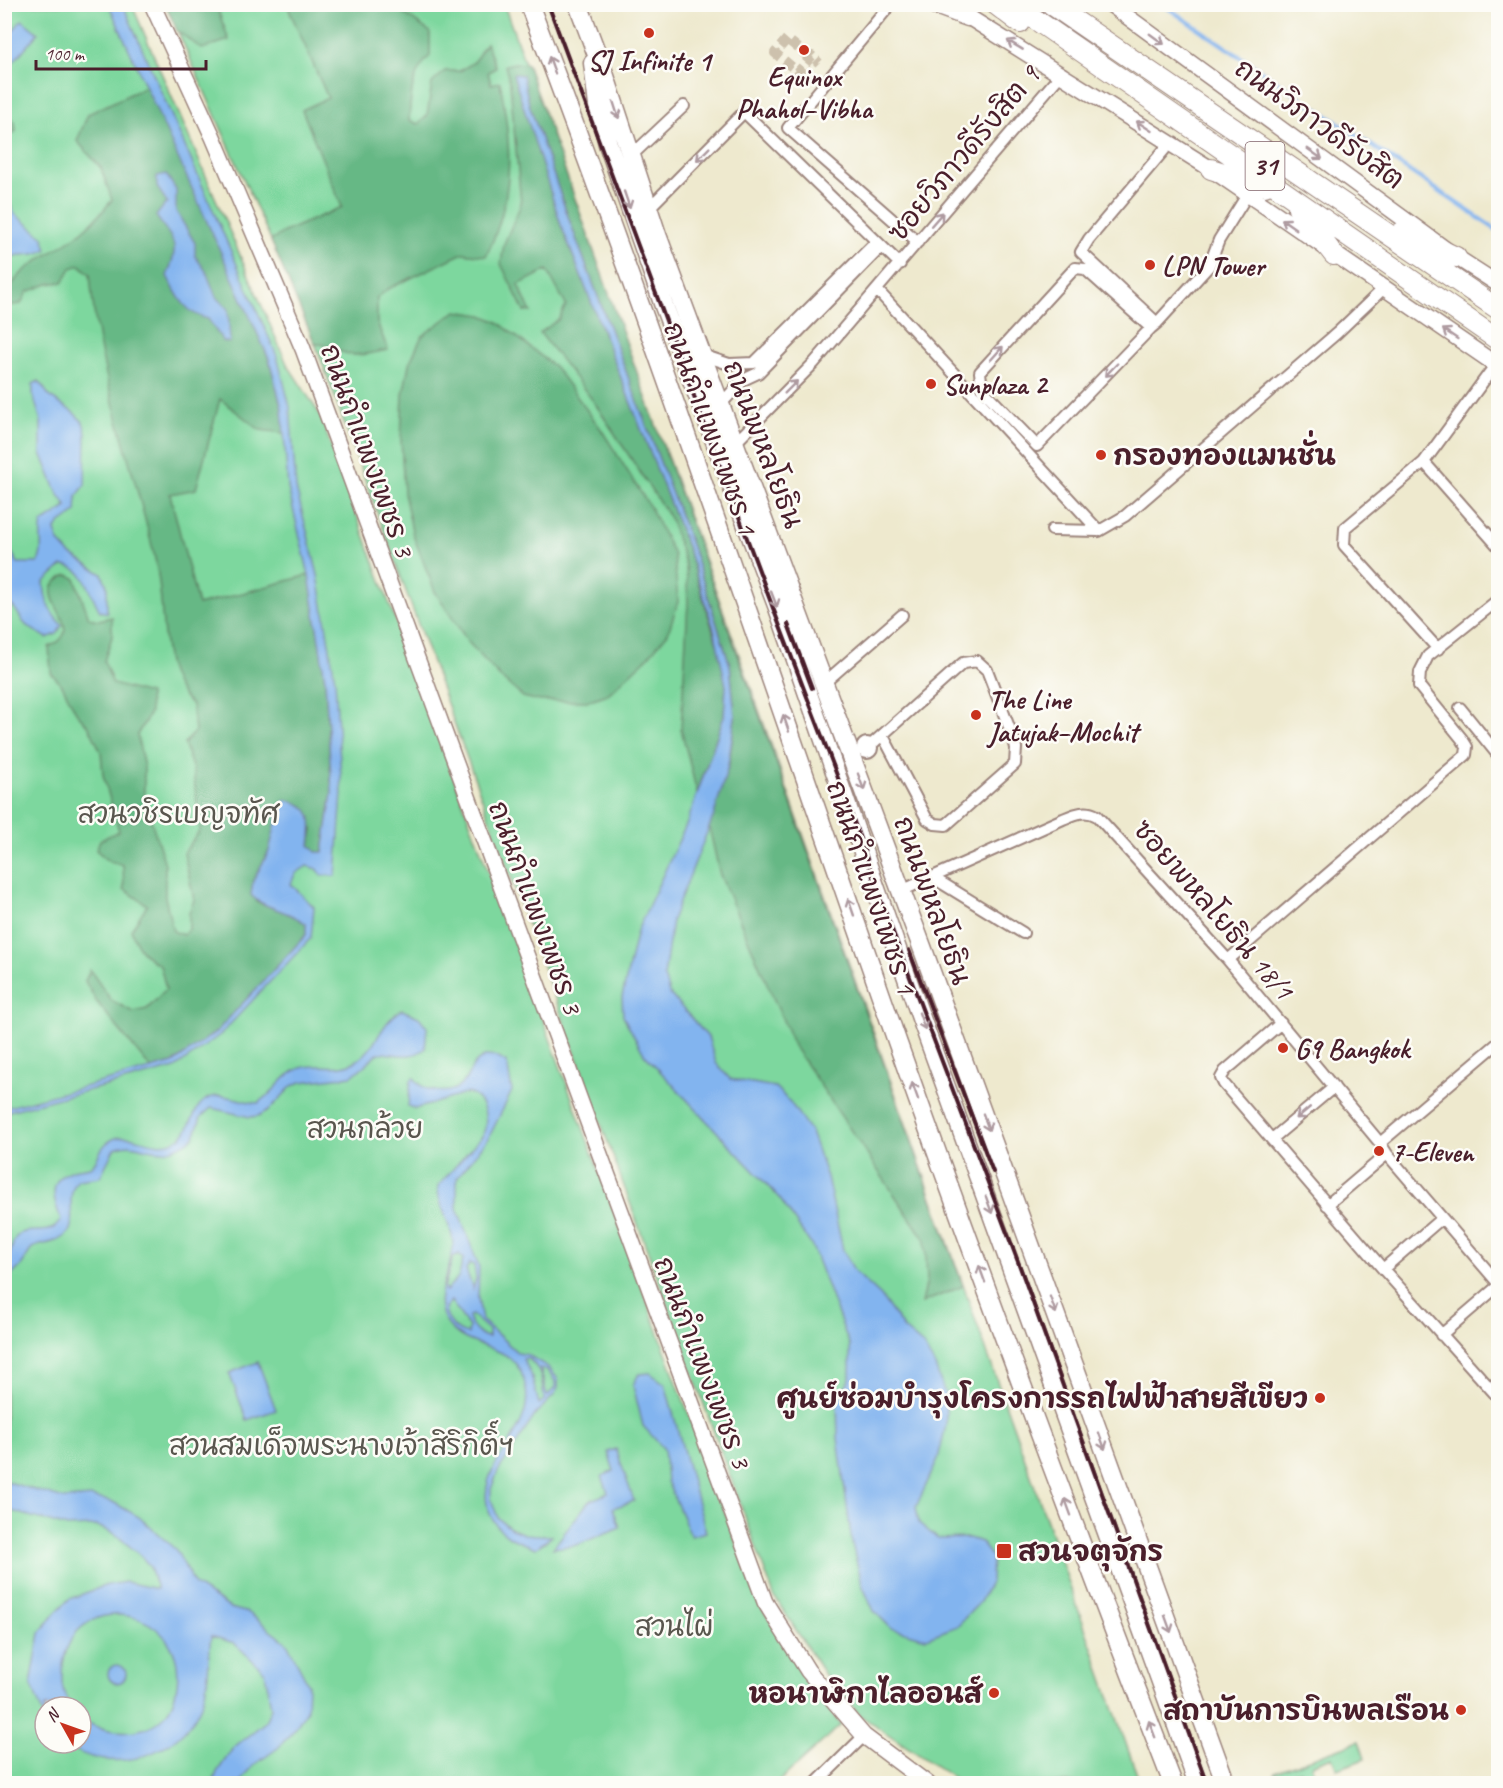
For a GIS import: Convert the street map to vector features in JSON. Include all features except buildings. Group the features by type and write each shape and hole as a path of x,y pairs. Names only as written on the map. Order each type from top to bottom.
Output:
{"highway":[{"path":"995,4 1021,24 1070,43"},
{"name":"31","path":"1013,4 1498,340"},
{"name":"31","path":"1030,4 1498,330"},
{"name":"31","path":"1052,4 1498,308"},
{"name":"ถนนวิภาวดีรังสิต","path":"1063,4 1380,222 1498,308"},
{"path":"1210,169 1284,192 1334,255"},
{"path":"1380,222 1456,256"}],"main road":[{"name":"ถนนกำแพงเพชร 1","path":"529,4 690,449 902,1055 1100,1596 1173,1784"},
{"name":"ถนนพหลโยธิน","path":"578,4 648,209 824,683 861,750 901,891 1226,1784"},
{"path":"933,4 963,11"},
{"name":"ถนนพหลโยธิน","path":"590,35 598,106 608,144 664,306 756,553 1198,1784"},
{"path":"756,553 789,590"},
{"path":"1061,1404 1068,1346"}],"street":[{"name":"ถนนกำแพงเพชร 3","path":"152,4 213,137 303,349 765,1602 808,1671 864,1736 928,1784"},
{"path":"891,4 788,128 918,242"},
{"name":"31","path":"949,4 1210,169 1495,368"},
{"name":"ถนนวิภาวดีรังสิต","path":"1110,4 1456,256 1498,284"},
{"name":"ซอยวิภาวดีรังสิต 9","path":"735,443 814,363 1062,74"},
{"path":"631,156 684,106"},
{"path":"648,209 744,112 900,264"},
{"path":"1154,325 1081,252 1089,239 1170,143"},
{"path":"1154,325 1085,269 1075,268 980,372 982,389 1037,446 1154,325 1209,266 1219,240 1247,195"},
{"path":"701,354 713,360 739,365 754,363 879,245"},
{"path":"720,404 743,380 758,373 879,245"},
{"path":"1052,530 1099,531 1125,516 1337,333 1383,289"},
{"path":"877,290 1099,531"},
{"path":"739,365 746,371 743,380"},
{"path":"1438,649 1344,545 1345,528 1356,516 1424,462 1495,368"},
{"path":"1424,462 1498,546"},
{"path":"1228,960 1466,755 1467,747 1462,739 1419,686 1420,672 1428,656 1498,600"},
{"path":"824,683 902,615"},
{"path":"861,750 884,736 963,663 977,661 987,670 1014,740 1015,764 946,825 938,825 927,819 884,736"},
{"path":"1460,708 1498,755"},
{"name":"ซอยพหลโยธิน 18/1","path":"901,891 1063,819 1090,812 1108,825 1228,960 1387,1154 1498,1284"},
{"path":"932,877 1023,933"},
{"path":"1281,1023 1225,1071 1221,1078 1228,1090 1383,1269 1498,1397"},
{"path":"1380,1143 1498,1043"},
{"path":"1272,1139 1334,1087"},
{"path":"1328,1205 1387,1154"},
{"path":"1383,1269 1442,1218"},
{"path":"1441,1335 1498,1284"},
{"path":"815,1784 864,1736"}],"green space":[{"name":"สวนสมเด็จพระนางเจ้าสิริกิติ์ฯ","path":"5,5 132,5 287,364 319,413 758,1602 810,1686 841,1725 777,1783 5,1784"},
{"name":"สวนจตุจักร","path":"166,5 504,5 751,688 1140,1783 961,1783 861,1716 825,1675 774,1596 307,321"},
{"path":"166,5 216,5 229,40 202,49 177,31"},
{"path":"287,5 392,5 430,32 430,56 419,70 412,93 409,120 418,124 427,116 432,83 445,71 460,71 474,62 486,43 496,68 488,72 491,84 500,82 507,128 508,171 502,213 495,234 486,256 463,253 388,289 377,298 377,322 388,350 353,355 315,344 271,241 284,232 342,207 302,110 328,98"},
{"path":"527,64 963,1286 922,1303 927,1280 925,1240 795,1048 720,875 709,827 729,764 735,717 730,665 692,547 571,225 529,104 523,76 514,74 561,225 688,549 723,663 726,686 724,716 697,793 681,729 688,602 686,566 670,518 594,402 540,333 559,319 566,305 547,270 518,285 531,312 524,311 501,264 504,244 521,204 510,84 505,65"},
{"path":"147,86 269,359 282,409 284,433 260,430 220,399 196,489 170,494 198,605 309,575 325,680 332,793 323,852 316,853 310,845 313,829 269,851 253,881 257,902 295,914 306,924 306,935 217,1031 173,1063 151,1069 96,1001 85,981 90,970 111,1000 133,1012 147,1009 166,989 160,965 141,951 131,930 147,905 124,889 123,865 109,861 96,850 100,840 119,831 103,775 101,752 89,727 76,712 62,685 51,673 49,647 61,639 65,630 63,620 53,600 52,591 56,582 68,575 75,578 89,618 99,620 112,617 112,637 104,661 113,684 149,694 150,713 137,735 144,767 144,798 165,864 165,897 173,931 183,935 189,929 189,913 194,900 184,853 200,830 193,770 184,744 195,731 192,705 178,688 169,667 156,563 108,383 94,311 90,274 80,265 71,268 63,282 48,284 27,292 21,304 5,306 13,283 21,274 83,230 112,200 101,168 77,141 88,114"},
{"path":"4,112 15,122 16,131 5,138"},
{"path":"456,311 482,315 498,322 555,367 601,429 650,507 674,555 678,602 668,633 648,657 608,694 587,701 540,701 523,697 501,678 468,642 435,592 413,535 404,493 401,439 403,395 409,364 422,336"},
{"path":"1359,1741 1365,1759 1337,1769 1332,1757 1311,1765 1318,1783 1306,1783 1300,1770 1277,1778 1275,1772"}],"water":[{"path":"109,5 123,5 277,356 290,407 296,488 318,575 335,680 342,793 336,876 322,875 317,869 307,866 295,874 291,884 314,907 311,938 221,1034 175,1068 5,1112 5,1108 173,1063 217,1031 306,935 306,924 300,919 262,903 251,895 253,881 269,851 280,806 285,800 306,809 310,814 312,828 310,845 316,852 323,852 332,793 325,680 309,575 288,488 282,409 269,359"},
{"path":"22,20 38,33 9,67 5,63 5,39"},
{"path":"513,74 523,75 529,104 571,225 692,547 730,665 735,717 728,766 714,815 672,920 664,977 669,993 708,1037 716,1063 730,1079 775,1087 790,1102 811,1132 827,1177 843,1250 855,1272 881,1296 904,1329 923,1345 935,1366 946,1397 946,1425 938,1459 916,1507 919,1523 938,1539 969,1538 981,1542 992,1557 991,1581 980,1602 957,1626 926,1638 891,1628 874,1611 863,1587 852,1544 838,1438 837,1402 850,1379 850,1346 812,1246 780,1199 644,1054 623,1016 622,997 637,931 687,823 724,716 726,686 714,629 688,549 561,225"},
{"path":"166,174 176,190 176,211 195,243 195,256 206,271 216,297 228,309 230,343 223,341 208,319 193,313 188,308 178,297 167,276 174,244 156,216 167,202 157,187 157,176"},
{"path":"5,192 14,213 43,237 47,249 5,259"},
{"path":"39,381 50,397 73,412 83,422 86,433 85,485 77,496 76,512 59,524 55,531 59,542 70,554 102,574 107,586 107,613 100,611 86,582 77,570 62,566 44,582 48,606 62,625 57,634 47,638 27,626 15,608 4,602 5,451 10,505 10,550 18,563 38,563 41,552 42,523 67,507 57,492 41,453 41,421 33,395 33,384"},
{"path":"402,1010 419,1017 427,1027 425,1049 408,1055 379,1053 352,1076 301,1082 292,1086 269,1110 258,1116 250,1117 211,1108 201,1117 194,1137 169,1150 158,1151 132,1146 114,1149 100,1177 78,1180 74,1187 71,1195 72,1219 69,1232 60,1239 32,1248 21,1266 5,1282 5,1261 17,1236 27,1231 48,1230 57,1225 61,1219 54,1197 59,1178 73,1170 92,1166 107,1143 122,1137 163,1144 172,1142 186,1131 197,1109 208,1098 223,1096 258,1103 289,1075 301,1068 342,1066 356,1061 369,1050 388,1021"},
{"path":"487,1056 497,1057 507,1063 512,1091 488,1139 457,1178 457,1208 479,1267 478,1298 482,1320 518,1353 528,1355 548,1367 558,1379 558,1388 554,1395 536,1414 498,1471 491,1489 491,1499 498,1518 510,1528 524,1534 552,1536 536,1548 515,1540 498,1527 490,1514 486,1497 488,1481 521,1422 526,1406 526,1389 521,1373 514,1362 504,1354 459,1335 449,1326 440,1305 453,1243 438,1186 483,1135 486,1123 484,1110 478,1100 468,1093 415,1109 408,1106 411,1080 414,1078 423,1087 436,1091 450,1091 462,1084 474,1065","holes":["459,1254 463,1259 459,1276 446,1291 444,1287 453,1257","470,1263 474,1265 476,1279 473,1289 466,1269","451,1301 469,1327 468,1334 456,1328 445,1308","472,1315 489,1330 489,1337 485,1337 476,1330 469,1316","527,1358 532,1362 541,1376 544,1400 539,1404 531,1374 523,1359","540,1368 547,1370 555,1381 555,1388 547,1396"]},
{"path":"258,1362 276,1410 247,1420 229,1373"},
{"path":"650,1373 665,1384 706,1532 691,1536 667,1481 664,1449 643,1426 633,1385 639,1374"},
{"path":"616,1449 634,1501 613,1508 620,1527 577,1545 553,1548 589,1501 608,1493 602,1476 614,1471 608,1452"},
{"path":"5,1481 64,1499 92,1497 113,1502 139,1517 176,1550 195,1585 230,1608 249,1613 287,1643 308,1684 307,1709 295,1729 278,1748 253,1766 240,1783 213,1783 217,1772 233,1748 265,1722 271,1708 265,1672 234,1643 211,1636 204,1697 191,1723 177,1738 161,1749 142,1757 122,1760 86,1755 93,1755 93,1725 108,1730 136,1731 160,1720 169,1709 175,1695 177,1667 169,1644 154,1627 134,1617 112,1615 91,1621 74,1635 64,1659 62,1684 65,1695 35,1695 31,1684 40,1633 69,1599 107,1585 126,1582 157,1589 150,1567 115,1534 97,1526 67,1527 5,1509"},
{"path":"117,1665 123,1668 126,1674 123,1680 117,1683 111,1680 108,1674 111,1668"}],"waterway":[{"path":"1162,4 1498,231"}],"tunnel":[{"path":"810,58 787,39 775,53 798,72 812,56 819,63"}],"railway":[{"path":"548,4 840,783 880,898 1020,1267 1207,1784"},
{"path":"788,624 812,688"},
{"path":"909,950 993,1172"}],"place":[{"name":"SJ Infinite 1","path":"649,33"},
{"name":"Equinox Phahol–Vibha","path":"804,50"},
{"name":"LPN Tower","path":"1150,265"},
{"name":"Sunplaza 2","path":"931,384"},
{"name":"กรองทองแมนชั่น","path":"1101,455"},
{"name":"The Line Jatujak–Mochit","path":"976,715"},
{"name":"G9 Bangkok","path":"1283,1048"},
{"name":"7-Eleven","path":"1379,1151"},
{"name":"ศูนย์ซ่อมบำรุงโครงการรถไฟฟ้าสายสีเขียว","path":"1320,1398"},
{"name":"สวนจตุจักร","path":"1004,1551"},
{"name":"หอนาฬิกาไลออนส์","path":"994,1693"},
{"name":"สถาบันการบินพลเรือน","path":"1461,1710"}],"park label":[{"name":"สวนวชิรเบญจทัศ","path":"178,813"},
{"name":"สวนกล้วย","path":"365,1128"},
{"name":"สวนไผ่","path":"674,1626"}]}
